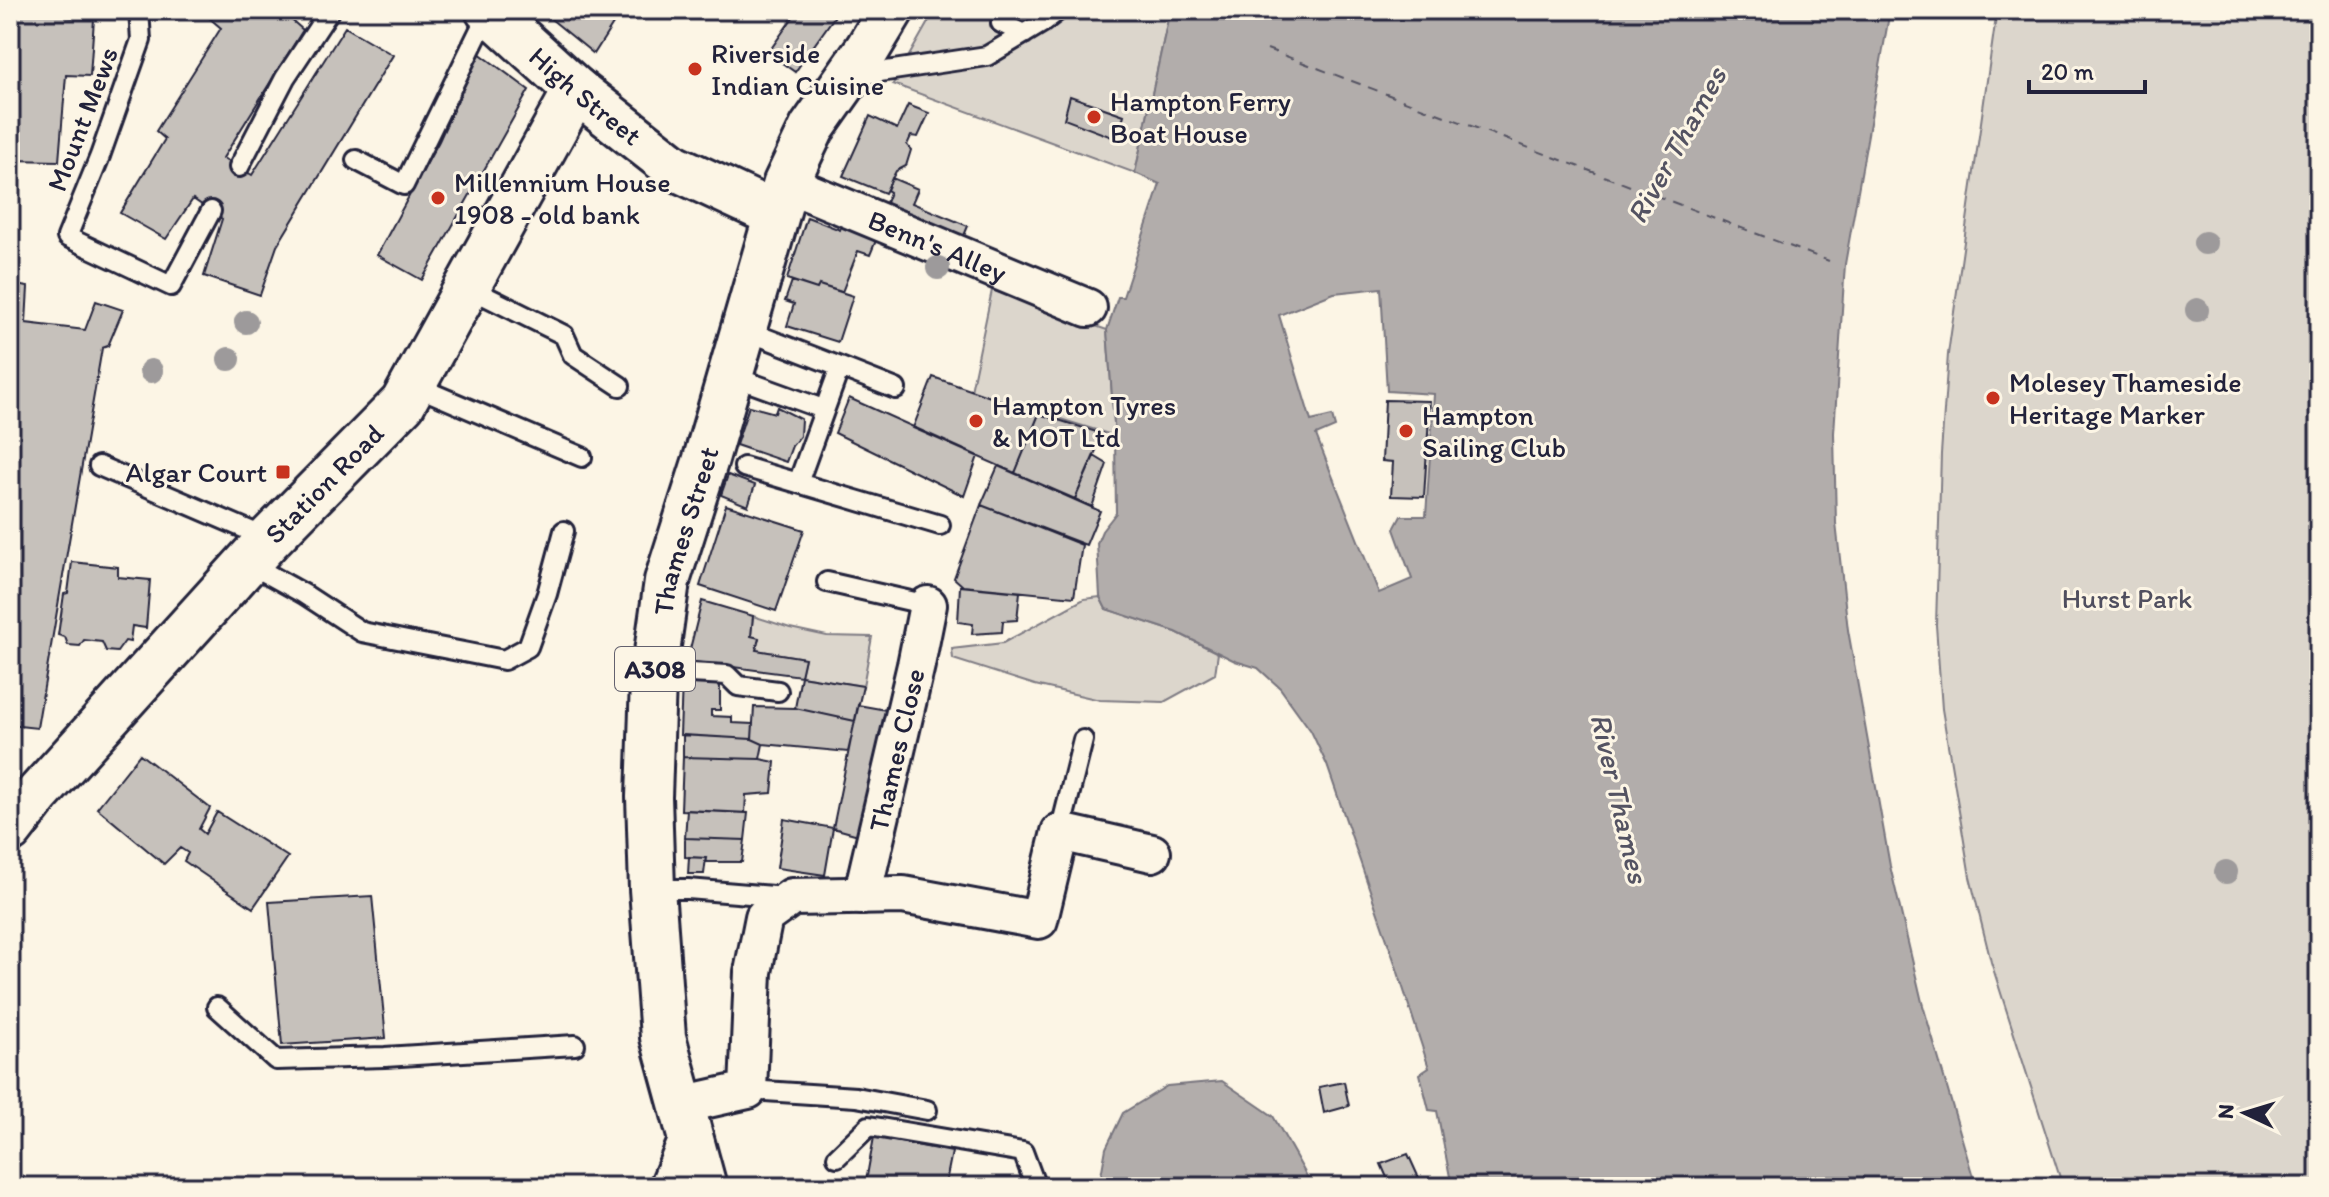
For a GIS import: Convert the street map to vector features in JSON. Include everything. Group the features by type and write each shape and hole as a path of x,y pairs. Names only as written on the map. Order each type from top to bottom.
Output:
{"main road":[{"name":"High Street","path":"488,10 576,90 674,167 780,198"},
{"name":"Thames Street","path":"685,1121 663,1037 652,889 649,797 654,671 667,581 706,459 780,198 812,128 891,10"},
{"name":"Station Road","path":"10,830 37,795 258,551 403,403 576,90"},
{"name":"A308","path":"685,1121 704,1187"}],"street":[{"name":"Benn's Alley","path":"780,198 1088,308"},
{"name":"Thames Close","path":"862,896 928,605"},
{"path":"668,1187 685,1121 748,1090 753,972 764,917 792,897 903,895 1039,920 1060,832 1152,853"}],"lane":[{"name":"Mount Mews","path":"139,10 141,40 100,156 67,237 171,286 211,211"},
{"path":"239,167 285,78 330,10"},
{"path":"356,160 404,185 488,10"},
{"path":"846,77 987,56 1059,10"},
{"path":"1001,23 1024,34"},
{"path":"467,287 564,335 573,355 620,386"},
{"path":"742,329 896,389"},
{"path":"798,483 840,367"},
{"path":"729,375 823,409"},
{"path":"413,385 582,457"},
{"path":"99,466 258,551 304,594 362,632 504,660 528,647 547,594 564,531"},
{"path":"744,467 940,525"},
{"path":"827,582 928,605"},
{"path":"654,671 727,675 738,686 778,691"},
{"path":"1060,832 1083,740"},
{"path":"652,889 792,897"},
{"path":"217,1007 276,1060 385,1057 575,1045"},
{"path":"748,1090 856,1097 927,1110"},
{"path":"837,1157 869,1126 1023,1152 1036,1187"}],"green space":[{"path":"935,10 1170,10 1135,173 893,84"},
{"name":"Hurst Park","path":"1997,10 2319,10 2319,1187 2063,1187 1991,962 1970,877 1942,709 1936,625 1941,454 1948,354"},
{"path":"992,290 1107,330 1115,436 971,391"},
{"path":"1100,597 1106,609 1176,632 1218,653 1215,674 1164,702 1100,700 1035,685 953,659 952,649 1003,643 1084,599"},
{"path":"753,616 827,636 872,637 863,686 801,676 805,658 756,650 759,639 751,636"}],"water":[{"name":"River Thames","path":"1170,10 1890,10 1845,264 1834,433 1836,523 1848,630 1890,866 1922,1002 1976,1187 1452,1187 1437,1111 1429,1110 1420,1074 1429,1068 1327,765 1311,731 1280,688 1258,668 1235,661 1176,632 1106,609 1100,597 1097,543 1116,513 1115,436 1107,330 1118,297 1123,297 1160,184 1135,173","holes":["1381,288 1387,391 1434,394 1426,516 1401,516 1394,529 1412,579 1379,593 1316,435 1335,427 1332,416 1311,421 1279,315 1334,293"]},
{"path":"1222,1081 1273,1116 1313,1187 1099,1187 1106,1148 1123,1113 1167,1086"}],"building":[{"path":"10,10 67,10 67,17 94,19 90,76 66,75 59,161 10,160"},
{"path":"200,10 280,10 303,30 223,158 252,175 345,27 393,55 277,246 260,295 204,276 222,219 193,199 166,239 120,213 165,139 156,131 221,28"},
{"path":"540,10 622,10 594,54"},
{"path":"798,10 839,10 795,72 768,53"},
{"name":"Millennium House 1908 - old bank","path":"479,53 529,90 422,280 377,255 439,141"},
{"name":"Hampton Ferry Boat House","path":"1070,96 1124,115 1117,139 1064,119"},
{"path":"908,105 929,113 918,137 911,136 907,145 911,150 906,166 896,171 885,193 843,176 870,116 897,129"},
{"path":"892,178 918,189 912,203 968,226 961,243 883,211"},
{"path":"807,217 840,230 842,222 877,238 870,255 858,251 842,292 819,285 817,289 787,279"},
{"path":"792,281 817,289 819,285 853,296 838,342 787,326 794,304 785,301"},
{"path":"10,284 28,287 26,323 85,330 96,301 123,310 108,346 102,348 37,728 10,725"},
{"name":"Hampton Tyres & MOT Ltd","path":"933,377 1039,414 1015,473 913,428"},
{"path":"849,398 978,456 964,496 835,433"},
{"name":"Hampton Sailing Club","path":"1385,400 1430,401 1424,497 1391,496 1393,462 1382,461"},
{"path":"749,406 775,413 777,407 801,419 800,436 786,462 736,445"},
{"path":"1039,414 1103,434 1075,499 1015,473"},
{"path":"1094,456 1107,464 1092,507 1075,499"},
{"path":"998,466 1100,511 1086,545 981,505"},
{"path":"728,475 755,485 748,506 721,495"},
{"path":"726,505 804,530 776,611 700,586"},
{"path":"981,505 1082,545 1074,597 963,586 954,578"},
{"path":"72,562 118,567 118,577 150,580 146,628 132,626 130,642 125,641 117,652 106,651 102,642 84,640 80,646 68,645 65,637 58,635"},
{"path":"960,586 1020,592 1017,620 1003,621 1002,632 972,634 973,624 958,622"},
{"path":"702,601 753,616 751,636 759,638 756,650 805,658 801,676 687,661"},
{"path":"801,676 863,686 855,721 795,708"},
{"path":"682,681 720,683 720,710 711,710 711,716 732,717 732,723 753,724 752,739 680,735"},
{"path":"858,705 892,711 862,836 833,828"},
{"path":"754,707 795,708 855,721 848,752 763,744 752,739"},
{"path":"683,735 752,739 763,744 760,759 683,757"},
{"path":"140,754 210,808 199,829 205,834 217,812 288,857 253,908 184,861 188,853 180,848 164,864 97,808"},
{"path":"683,757 775,762 772,793 746,795 745,813 681,810"},
{"path":"687,810 748,813 745,840 685,838"},
{"path":"784,819 833,828 825,875 777,868"},
{"path":"685,838 745,840 742,862 705,862 706,858 685,857"},
{"path":"689,857 706,858 704,874 688,874"},
{"path":"372,896 386,1038 282,1045 269,902"},
{"path":"1344,1082 1349,1106 1324,1113 1319,1087"},
{"path":"874,1137 952,1152 945,1187 865,1187"},
{"path":"1408,1154 1423,1187 1391,1187 1381,1164"}],"ferry route":[{"path":"1267,49 1829,261"}],"place":[{"name":"Riverside Indian Cuisine","path":"695,69"},
{"name":"Hampton Ferry Boat House","path":"1094,117"},
{"name":"Millennium House 1908 - old bank","path":"438,198"},
{"name":"Molesey Thameside Heritage Marker","path":"1993,398"},
{"name":"Hampton Tyres & MOT Ltd","path":"976,421"},
{"name":"Hampton Sailing Club","path":"1406,431"},
{"name":"Algar Court","path":"283,472"}]}
